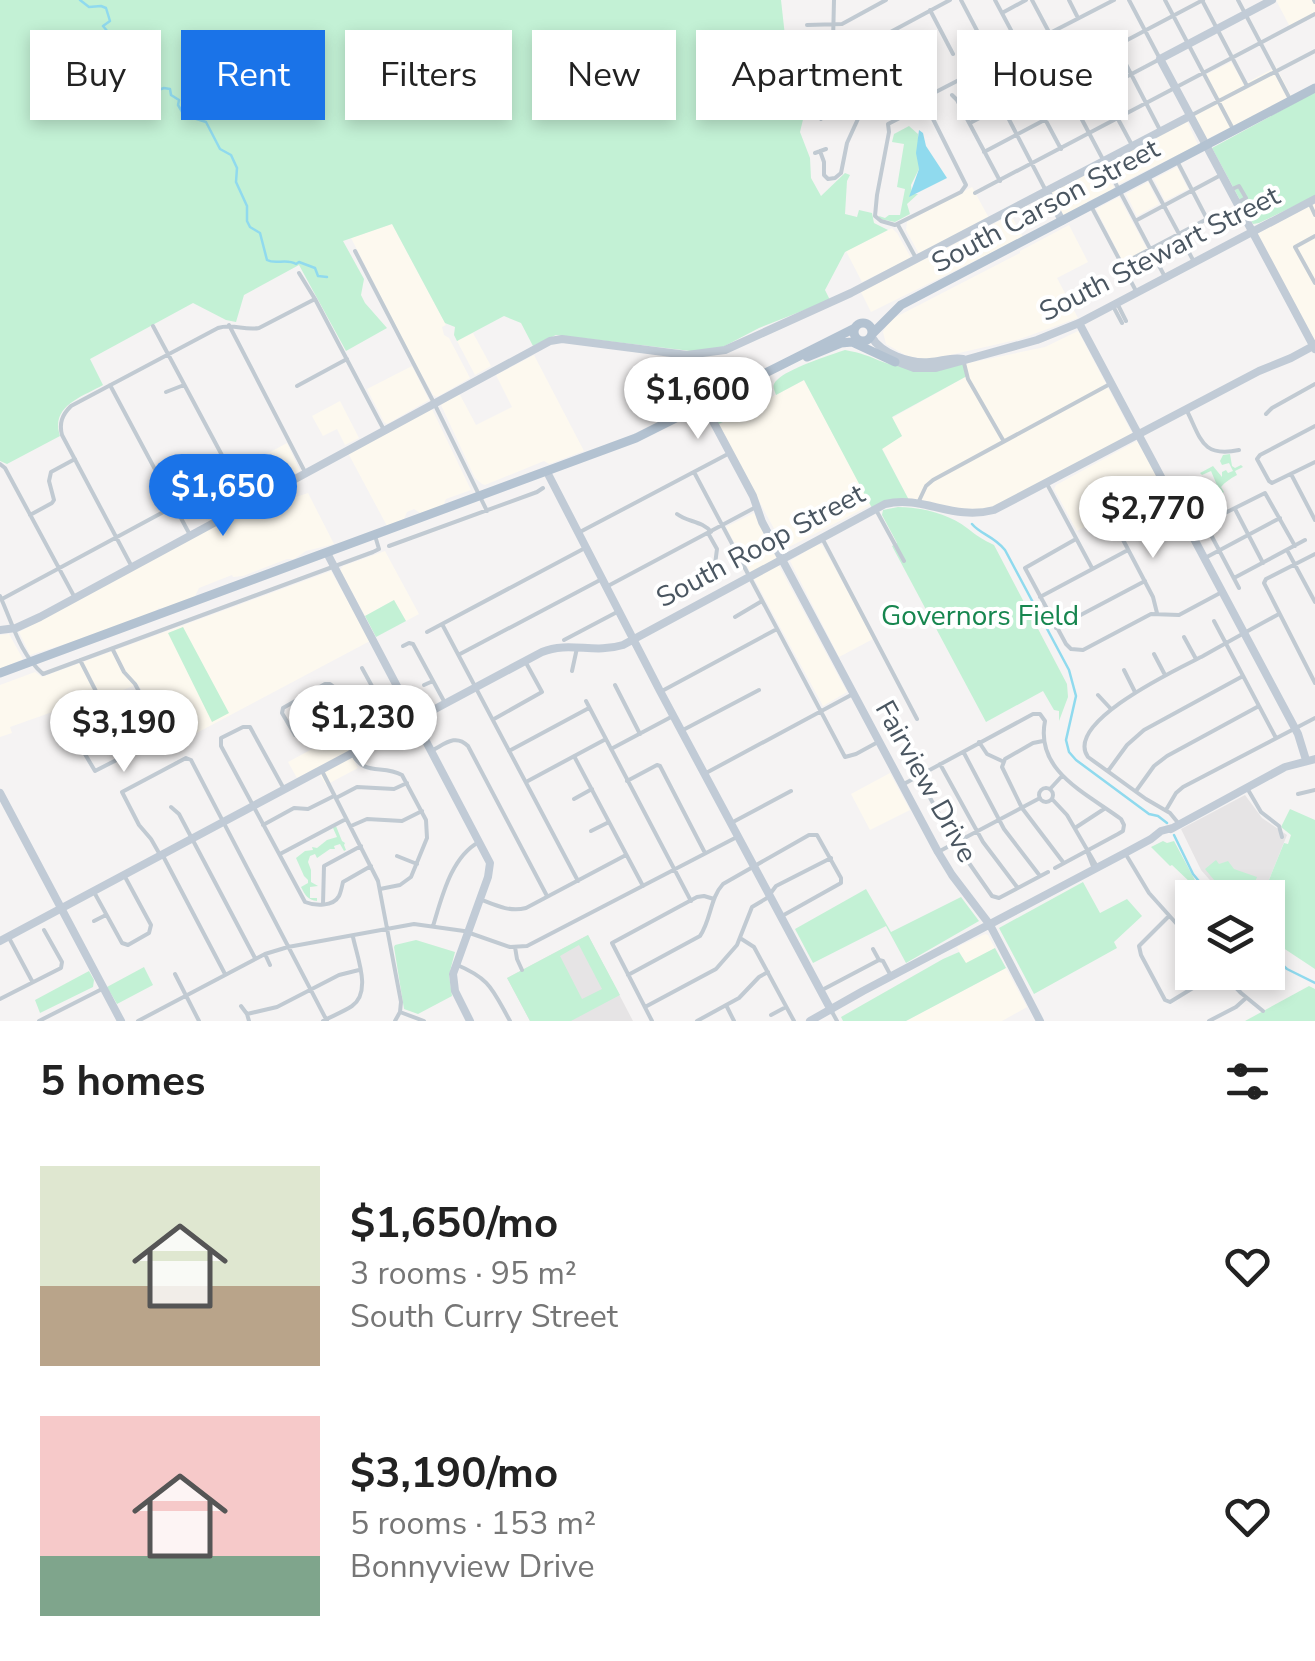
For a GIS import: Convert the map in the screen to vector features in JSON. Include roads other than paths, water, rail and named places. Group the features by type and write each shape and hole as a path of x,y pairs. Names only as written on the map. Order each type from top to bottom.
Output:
{"main road":[{"name":"South Carson Street","path":"0,675 122,636 330,559 376,537 548,474 704,409 838,340 864,334 898,306 1315,88"},
{"name":"South Carson Street","path":"763,377 864,334 884,322 898,306"},
{"path":"807,356 852,342 895,362"}],"street":[{"path":"834,0 834,30"},
{"path":"807,25 842,24 886,0"},
{"path":"893,30 950,0"},
{"path":"961,0 977,30"},
{"path":"995,0 1011,30"},
{"path":"1002,13 1029,0 1048,30"},
{"path":"1069,0 1079,19"},
{"path":"1058,30 1114,0"},
{"path":"1129,0 1314,347"},
{"path":"1165,0 1234,131"},
{"path":"1128,39 1202,0 1248,86"},
{"path":"1238,0 1292,101"},
{"path":"1128,76 1272,0"},
{"path":"930,10 954,54"},
{"path":"1128,113 1315,14"},
{"path":"0,630 12,629 74,598 557,339 687,355 722,350 917,260 1315,50"},
{"path":"1128,68 1161,132"},
{"path":"820,151 824,175 835,178 841,172 847,144 862,110 888,100 901,85 910,85 928,96 957,82"},
{"path":"952,95 1000,180"},
{"path":"925,107 966,184 961,192 898,224 876,216 888,124 925,107"},
{"path":"970,123 976,120"},
{"path":"1009,120 1062,222"},
{"path":"984,152 1046,120 1060,149"},
{"path":"1082,120 1165,277"},
{"path":"976,194 1116,120"},
{"path":"1118,120 1132,147"},
{"path":"1122,264 1208,219 1177,161"},
{"path":"1135,221 1221,175"},
{"path":"1148,176 1194,262"},
{"path":"1312,201 1315,214"},
{"name":"South Stewart Street","path":"864,334 895,362 930,369 1046,338 1312,201"},
{"path":"1092,206 1137,293"},
{"path":"898,224 917,260"},
{"path":"1315,236 1295,246 1315,284"},
{"path":"354,251 487,511"},
{"path":"298,273 384,430"},
{"path":"132,566 61,432 61,422 71,406 218,328 258,328 315,300"},
{"path":"1115,305 1124,322"},
{"path":"810,1021 1285,767 1310,760 1079,323"},
{"path":"229,325 306,472"},
{"path":"153,326 248,504"},
{"name":"South Stewart Street","path":"864,334 910,362 964,360"},
{"name":"South Roop Street","path":"525,661 550,649 606,650 633,639 875,508 899,501 952,513 982,514 1005,506 1186,409 1314,347"},
{"path":"297,386 347,359"},
{"path":"964,360 967,376 1003,441"},
{"path":"641,406 661,388 674,384 691,390 704,409"},
{"path":"918,503 933,480 1110,384"},
{"path":"1266,414 1315,384"},
{"path":"166,392 184,385"},
{"path":"110,386 190,535"},
{"name":"Fairview Drive","path":"704,409 755,504"},
{"name":"Fairview Drive","path":"704,409 938,852 990,925 1036,1020"},
{"path":"1186,409 1207,448 1222,454 1239,450"},
{"path":"1315,426 1258,457 1272,483 1315,462"},
{"path":"578,533 726,455"},
{"path":"30,515 54,500 48,481 51,472 75,459"},
{"path":"0,464 74,598"},
{"path":"694,472 846,758 879,742"},
{"path":"548,474 837,1021"},
{"path":"1291,474 1315,520"},
{"path":"122,636 112,648 43,674 12,629 1,597 232,475"},
{"path":"1047,484 1092,569"},
{"path":"389,546 543,488"},
{"path":"1205,523 1266,494 1294,546"},
{"path":"459,655 722,526 755,504"},
{"path":"875,508 904,561"},
{"path":"1234,508 1263,562"},
{"path":"677,514 704,525 709,532 717,550 714,572"},
{"path":"1200,514 1239,588"},
{"path":"1205,558 1280,518"},
{"path":"1115,532 1122,536 1154,597 1157,613"},
{"path":"822,538 917,719"},
{"path":"1076,539 1024,568 1066,644 1077,651 1157,613 1179,615 1222,591"},
{"path":"1234,578 1305,540"},
{"path":"427,632 585,548"},
{"path":"1040,597 1128,550"},
{"path":"1287,550 1315,602"},
{"path":"1315,554 1264,581 1315,683"},
{"path":"330,559 490,863 452,974 453,987 470,1021"},
{"path":"1056,628 1145,580"},
{"path":"735,617 762,601"},
{"path":"564,640 618,611"},
{"path":"1176,826 1174,816 1085,753 1083,745 1111,709 1136,692 1279,614"},
{"path":"1214,621 1276,738"},
{"path":"442,624 578,881"},
{"path":"660,692 777,629"},
{"path":"1184,638 1196,659"},
{"path":"404,646 414,644 445,703"},
{"path":"112,648 163,737"},
{"path":"572,671 577,648"},
{"path":"1154,654 1166,676"},
{"path":"80,660 106,709"},
{"path":"33,982 4,939 525,661 542,692 492,720"},
{"path":"362,668 396,730"},
{"path":"1124,670 1136,692"},
{"path":"1108,770 1144,730 1243,676"},
{"path":"424,685 433,680"},
{"path":"347,712 298,736 292,734 282,710 328,684 334,687 365,746"},
{"path":"615,686 640,734"},
{"path":"682,731 759,690"},
{"path":"706,773 854,694"},
{"path":"1098,695 1111,709"},
{"path":"586,701 691,901"},
{"path":"118,702 130,724 138,748 96,771 72,727 118,702"},
{"path":"1136,792 1154,766 1167,756 1259,706"},
{"path":"509,751 589,708"},
{"path":"902,785 1033,714 1042,715 1048,758 1062,776 1120,819 1124,827 1055,868"},
{"path":"611,750 674,716"},
{"path":"1166,810 1183,786 1315,718"},
{"path":"137,730 154,721"},
{"path":"82,750 130,724"},
{"path":"284,789 248,726 220,741 305,902 312,905 337,899 345,880 371,866"},
{"path":"431,751 452,739 462,740 468,746 547,896"},
{"path":"526,782 606,740"},
{"path":"1003,761 1044,741"},
{"path":"980,742 987,754 1003,761"},
{"path":"963,751 999,820 1040,876"},
{"path":"352,753 362,767 402,775 428,831 406,883 380,890"},
{"path":"574,756 643,886"},
{"path":"225,974 122,792 184,758 191,760 325,1020 352,1006 360,997 360,970 353,936"},
{"path":"1003,761 1002,767 1022,808 1064,864"},
{"path":"940,764 977,832 1018,888"},
{"path":"627,780 656,765 705,853"},
{"path":"320,769 380,890 401,1002 395,1021"},
{"path":"918,776 954,843 992,896 999,898 1048,872"},
{"path":"938,852 1040,798 1042,790 1050,790 1062,776"},
{"path":"263,824 294,808 308,809 357,787 394,789 408,783"},
{"path":"1247,788 1261,812 1279,826 1282,837"},
{"path":"574,798 592,790"},
{"path":"1050,790 1052,799"},
{"path":"1298,794 1315,790"},
{"path":"732,823 791,791"},
{"path":"0,793 120,1021"},
{"path":"1040,798 1046,802 1052,799"},
{"path":"1052,799 1067,815 1096,869"},
{"path":"172,807 255,958"},
{"path":"1074,828 1105,808"},
{"path":"350,826 367,818 402,821 422,811"},
{"path":"279,854 346,819"},
{"path":"591,830 609,822"},
{"path":"628,975 700,936 720,886 814,834 820,837 841,884 782,916"},
{"path":"138,1021 255,958 288,947 414,924 468,932 515,947 534,943 739,836"},
{"path":"433,926 458,860 479,842"},
{"path":"322,904 324,866 361,846"},
{"path":"1125,853 1142,883 1175,923"},
{"path":"480,900 514,910 526,908 626,855"},
{"path":"397,856 417,864"},
{"path":"645,1007 713,971 736,947 750,910 776,886 830,858"},
{"path":"94,891 124,945 149,933 152,929 124,875"},
{"path":"652,1021 612,943 702,896 714,898"},
{"path":"94,921 106,915"},
{"path":"1169,916 1139,946 1141,955 1166,1001 1190,990"},
{"path":"1,997 61,968 62,962 44,930"},
{"path":"740,938 754,946 794,1021"},
{"path":"515,947 522,970"},
{"path":"873,949 891,976"},
{"path":"265,954 270,965"},
{"path":"821,991 879,960"},
{"path":"456,964 486,980 510,1021"},
{"path":"839,968 844,979"},
{"path":"248,1014 277,1006 339,974 360,970"},
{"path":"697,1021 739,998 759,976 768,972"},
{"path":"175,974 199,1021"},
{"path":"39,1021 103,988"},
{"path":"1238,990 1263,1011"},
{"path":"1209,1021 1246,998"},
{"path":"241,1006 249,1021"},
{"path":"726,1006 734,1021"},
{"path":"771,1015 786,1007"},
{"path":"400,1012 424,1021"}],"water":[{"path":"919,130 947,178 909,197 919,169"}],"waterway":[{"path":"80,0 89,7 106,8 110,21 103,26 115,33 128,66 153,92 170,89 184,115 206,122 220,149 231,155 237,168 236,182 247,206 247,221 260,233 267,260 299,262 315,268 318,276 327,277"},
{"path":"972,524 1005,550 1069,670 1076,696 1066,740 1069,752 1149,814 1167,823"},
{"path":"1174,835 1198,880"},
{"path":"1285,967 1315,983"}],"park label":[{"name":"Governors Field","path":"980,615"}]}
